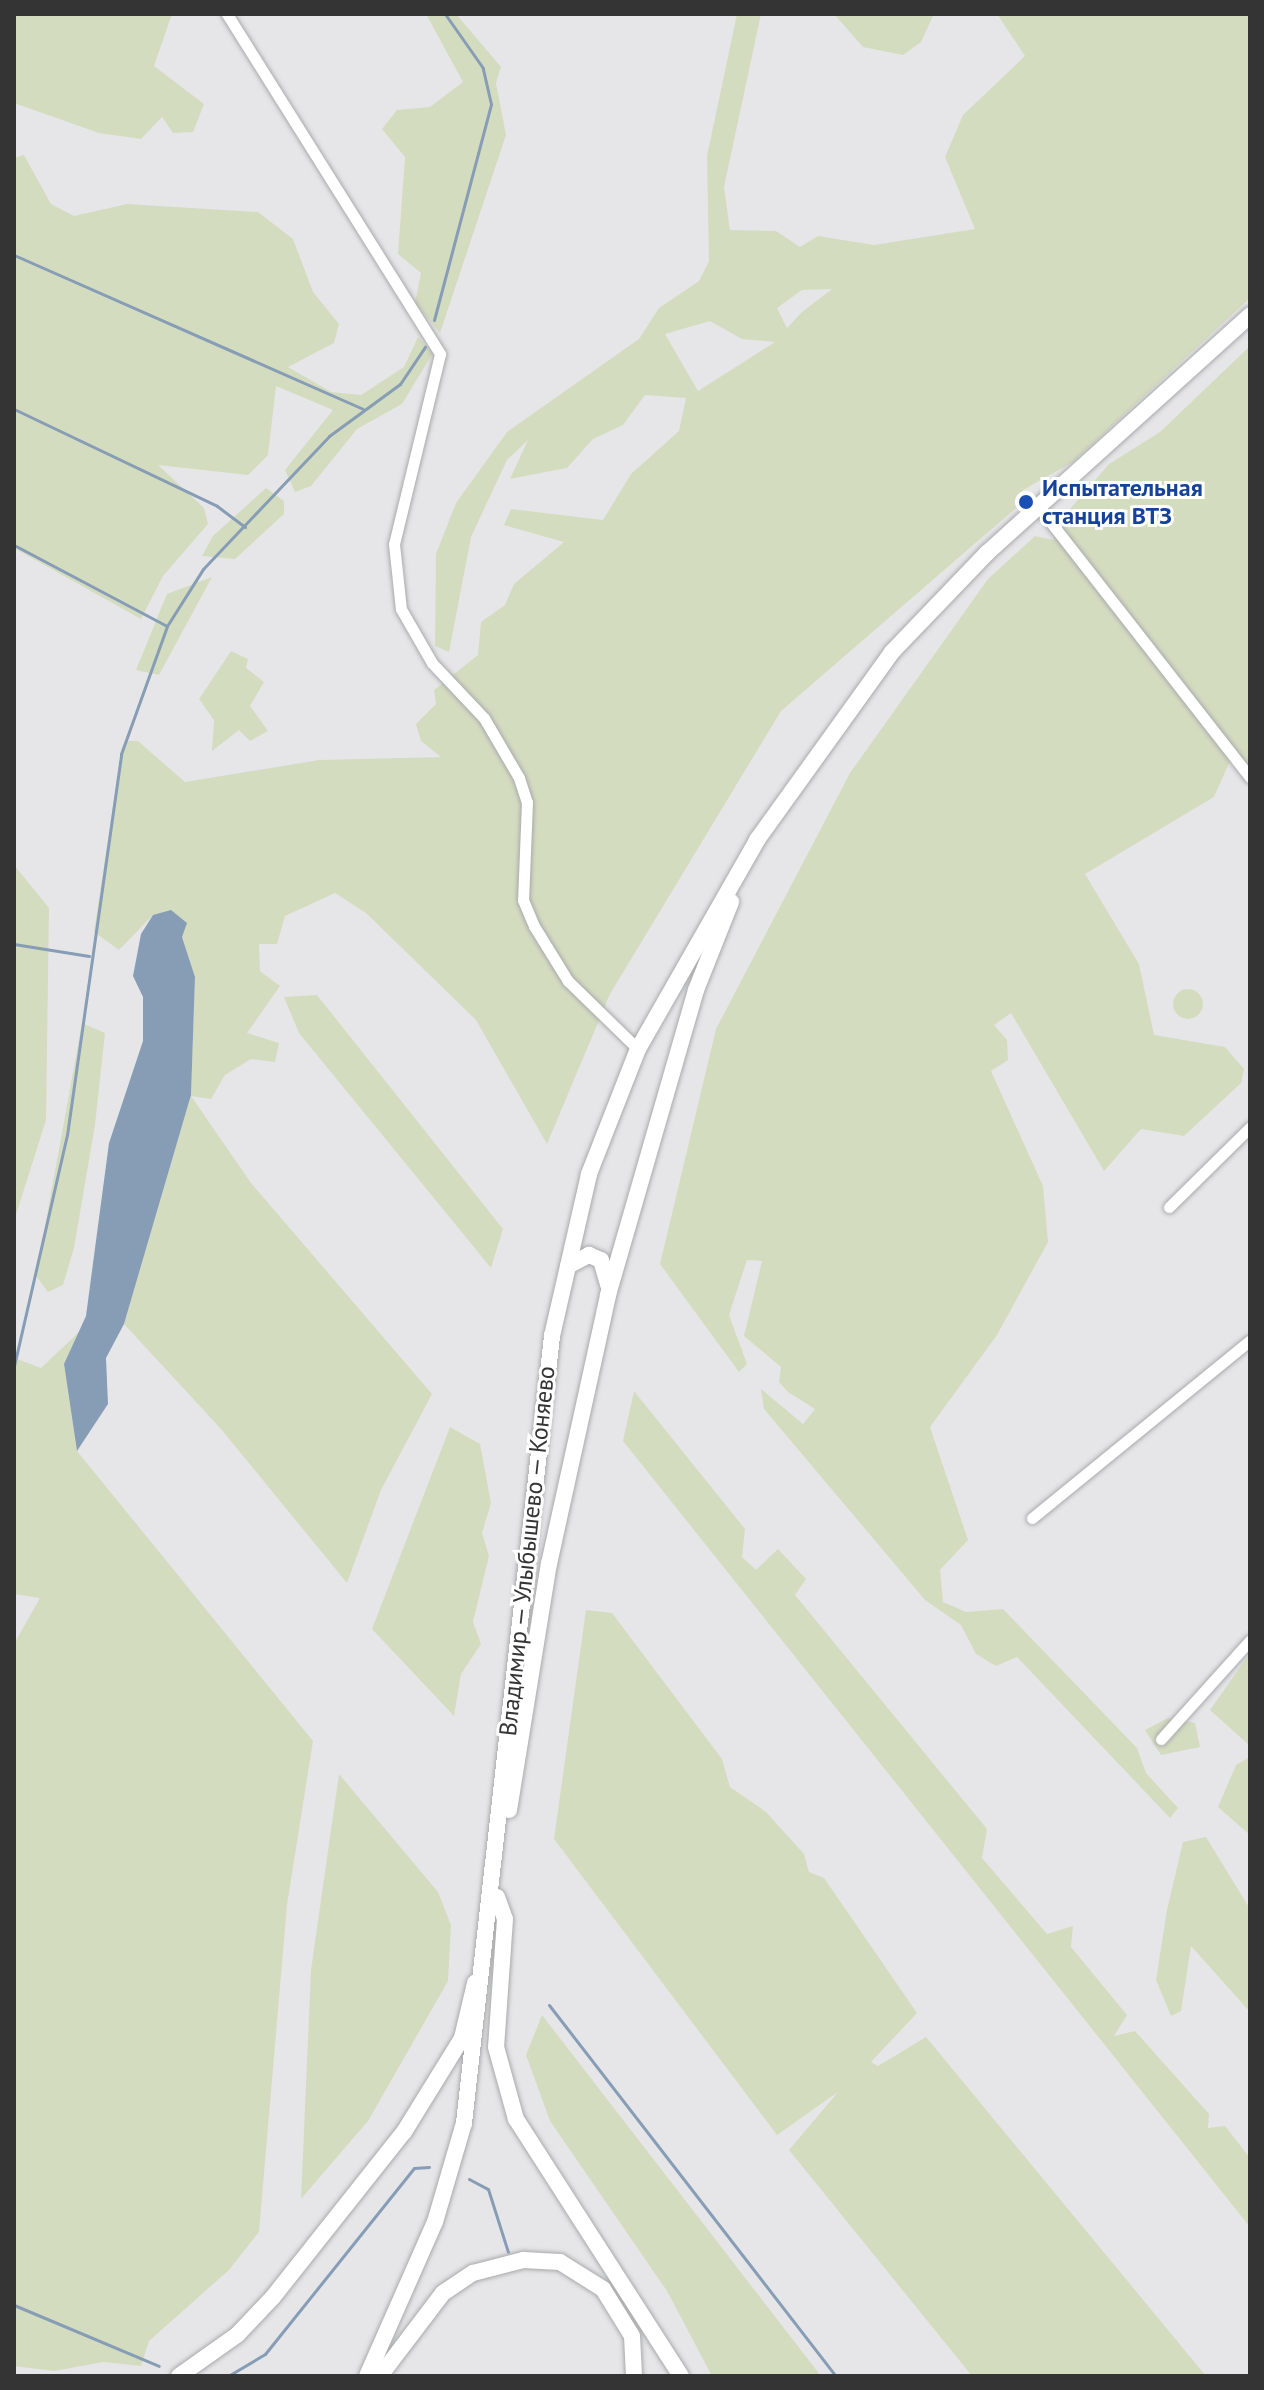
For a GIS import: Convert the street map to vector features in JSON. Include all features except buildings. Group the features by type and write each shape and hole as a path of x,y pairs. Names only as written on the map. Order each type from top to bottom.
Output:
{"main road":[{"name":"Владимир — Улыбышево — Коняево","path":"367,2376 435,2222 464,2123 501,1838 533,1457 568,1266 589,1174 638,1049 790,792 892,652 1038,506 1250,315"},
{"name":"Владимир — Улыбышево — Коняево","path":"501,1838 549,1564 608,1295 696,990 731,903 790,792"},
{"name":"Владимир — Улыбышево — Коняево","path":"568,1266 589,1255 601,1260 608,1295"},
{"path":"179,2376 237,2335 273,2297 438,2087 462,2038 495,1891"},
{"path":"495,1891 505,1919 496,2047 516,2119 681,2376"},
{"path":"380,2376 443,2293 473,2273 523,2260 560,2262 603,2289 632,2336 634,2376"}],"street":[{"path":"227,14 440,354 394,544 401,609 432,663 484,718 519,778 527,802 523,900 534,926 568,981 638,1049"},
{"path":"1038,506 1250,777"},
{"path":"1169,1207 1250,1127"},
{"path":"1032,1518 1250,1340"},
{"path":"1161,1739 1250,1640"}],"green space":[{"path":"14,14 172,14 154,66 204,104 193,132 173,133 162,117 141,139 99,133 14,103"},
{"path":"426,14 456,14 501,67 496,83 506,135 440,333 415,303 421,273 398,254 405,157 382,129 397,110 430,107 463,82"},
{"path":"737,14 761,14 724,187 730,230 776,231 800,247 818,236 874,245 975,229 945,157 963,115 1025,56 997,14 1250,14 1250,298 1073,462 1023,490 1016,508 781,711 610,994 547,1144 476,1020 366,913 335,893 285,916 277,944 259,944 260,971 280,986 247,1033 279,1043 275,1062 251,1059 225,1075 211,1099 191,1096 251,1183 432,1394 381,1490 347,1583 221,1429 124,1324 191,1095 195,977 182,937 153,915 119,950 94,932 121,754 126,741 138,741 185,782 319,760 441,757 421,741 416,724 436,704 434,690 478,655 481,622 505,605 514,584 564,542 504,525 511,509 603,520 631,474 679,431 686,398 645,395 623,425 593,439 567,468 510,479 528,440 507,460 471,537 449,652 435,646 436,554 456,503 507,432 639,339 659,308 699,281 709,261 707,156","holes":["832,289 802,312 787,328 777,308 802,290","710,321 742,339 775,342 698,391 665,334"]},
{"path":"834,14 934,14 921,42 903,55 863,47"},
{"path":"24,155 51,204 74,216 127,204 258,212 293,239 313,292 339,324 334,343 288,367 331,392 361,395 404,367 418,337 433,353 402,404 357,429 311,486 295,492 285,470 333,410 276,386 268,455 248,475 158,465 204,508 208,524 163,576 141,619 14,548 14,158"},
{"path":"1250,346 1250,763 1230,761 1214,797 1085,874 1139,964 1154,1035 1225,1047 1244,1069 1241,1083 1184,1136 1141,1129 1104,1171 1011,1013 994,1025 1007,1040 1008,1060 991,1071 1043,1186 1048,1242 997,1335 930,1427 968,1540 940,1570 943,1602 966,1612 1003,1609 1137,1748 1146,1773 1178,1808 1170,1818 1017,1657 996,1666 976,1654 961,1625 925,1600 764,1409 761,1389 803,1424 815,1409 788,1392 779,1382 781,1367 744,1336 762,1261 747,1260 729,1315 747,1364 739,1372 660,1264 716,1029 850,773 988,579 1035,536 1053,540 1058,523 1109,464 1160,432"},
{"path":"266,488 284,501 284,514 235,559 202,556 213,536"},
{"path":"212,577 159,675 136,670 167,594"},
{"path":"231,651 248,659 246,668 264,682 250,706 268,731 250,741 239,730 212,751 214,720 199,699"},
{"path":"14,865 49,908 46,1120 14,1221"},
{"path":"1188,989 1199,993 1203,1004 1199,1015 1188,1019 1177,1015 1173,1004 1177,993"},
{"path":"317,995 503,1229 491,1268 299,1033 284,997"},
{"path":"82,1023 105,1033 95,1125 74,1248 63,1285 48,1292 36,1276"},
{"path":"79,1332 64,1365 77,1451 313,1741 287,1905 259,2232 229,2270 149,2341 141,2366 103,2362 54,2371 14,2366 14,1644 40,1598 14,1594 14,1358 41,1368"},
{"path":"634,1391 745,1529 742,1557 756,1570 778,1549 806,1579 795,1595 987,1829 982,1858 1047,1934 1073,1926 1071,1947 1127,2015 1114,2036 1135,2031 1209,2114 1208,2128 1225,2126 1250,2158 1250,2227 623,1441"},
{"path":"450,1427 480,1444 491,1503 482,1533 489,1556 473,1622 481,1644 461,1674 454,1716 372,1629"},
{"path":"586,1610 612,1613 722,1759 730,1787 766,1812 804,1854 809,1872 824,1878 917,2013 871,2062 878,2066 926,2037 1206,2376 972,2376 789,2150 838,2092 777,2135 554,1839"},
{"path":"1250,1653 1250,1746 1210,1710"},
{"path":"1168,1718 1195,1723 1200,1747 1161,1755 1145,1730"},
{"path":"1250,1757 1250,1835 1218,1807 1236,1765"},
{"path":"339,1774 438,1892 451,1925 448,1981 368,2121 301,2199 311,1970"},
{"path":"1206,1837 1250,1909 1250,2012 1191,1946 1181,2011 1171,2016 1156,1980 1167,1910 1183,1842"},
{"path":"542,2015 821,2376 712,2376 667,2291 550,2121 526,2055"}],"water":[{"path":"171,910 187,923 182,937 195,977 191,1095 124,1324 106,1358 108,1404 77,1451 64,1364 86,1316 109,1143 143,1041 143,997 133,976 141,934 153,915"}],"waterway":[{"path":"434,320 491,104 483,68 445,14"},
{"path":"14,255 363,409"},
{"path":"14,1366 67,1135 121,754 167,626 203,569 329,436 400,384 425,347"},
{"path":"14,409 217,506 245,527"},
{"path":"14,545 167,626"},
{"path":"14,944 89,956"},
{"path":"549,2005 836,2376"},
{"path":"228,2376 265,2354 414,2168 429,2167"},
{"path":"469,2179 488,2189 508,2252"},
{"path":"14,2305 159,2366"}],"place":[{"name":"Испытательная станция ВТЗ","path":"1026,502"}]}
